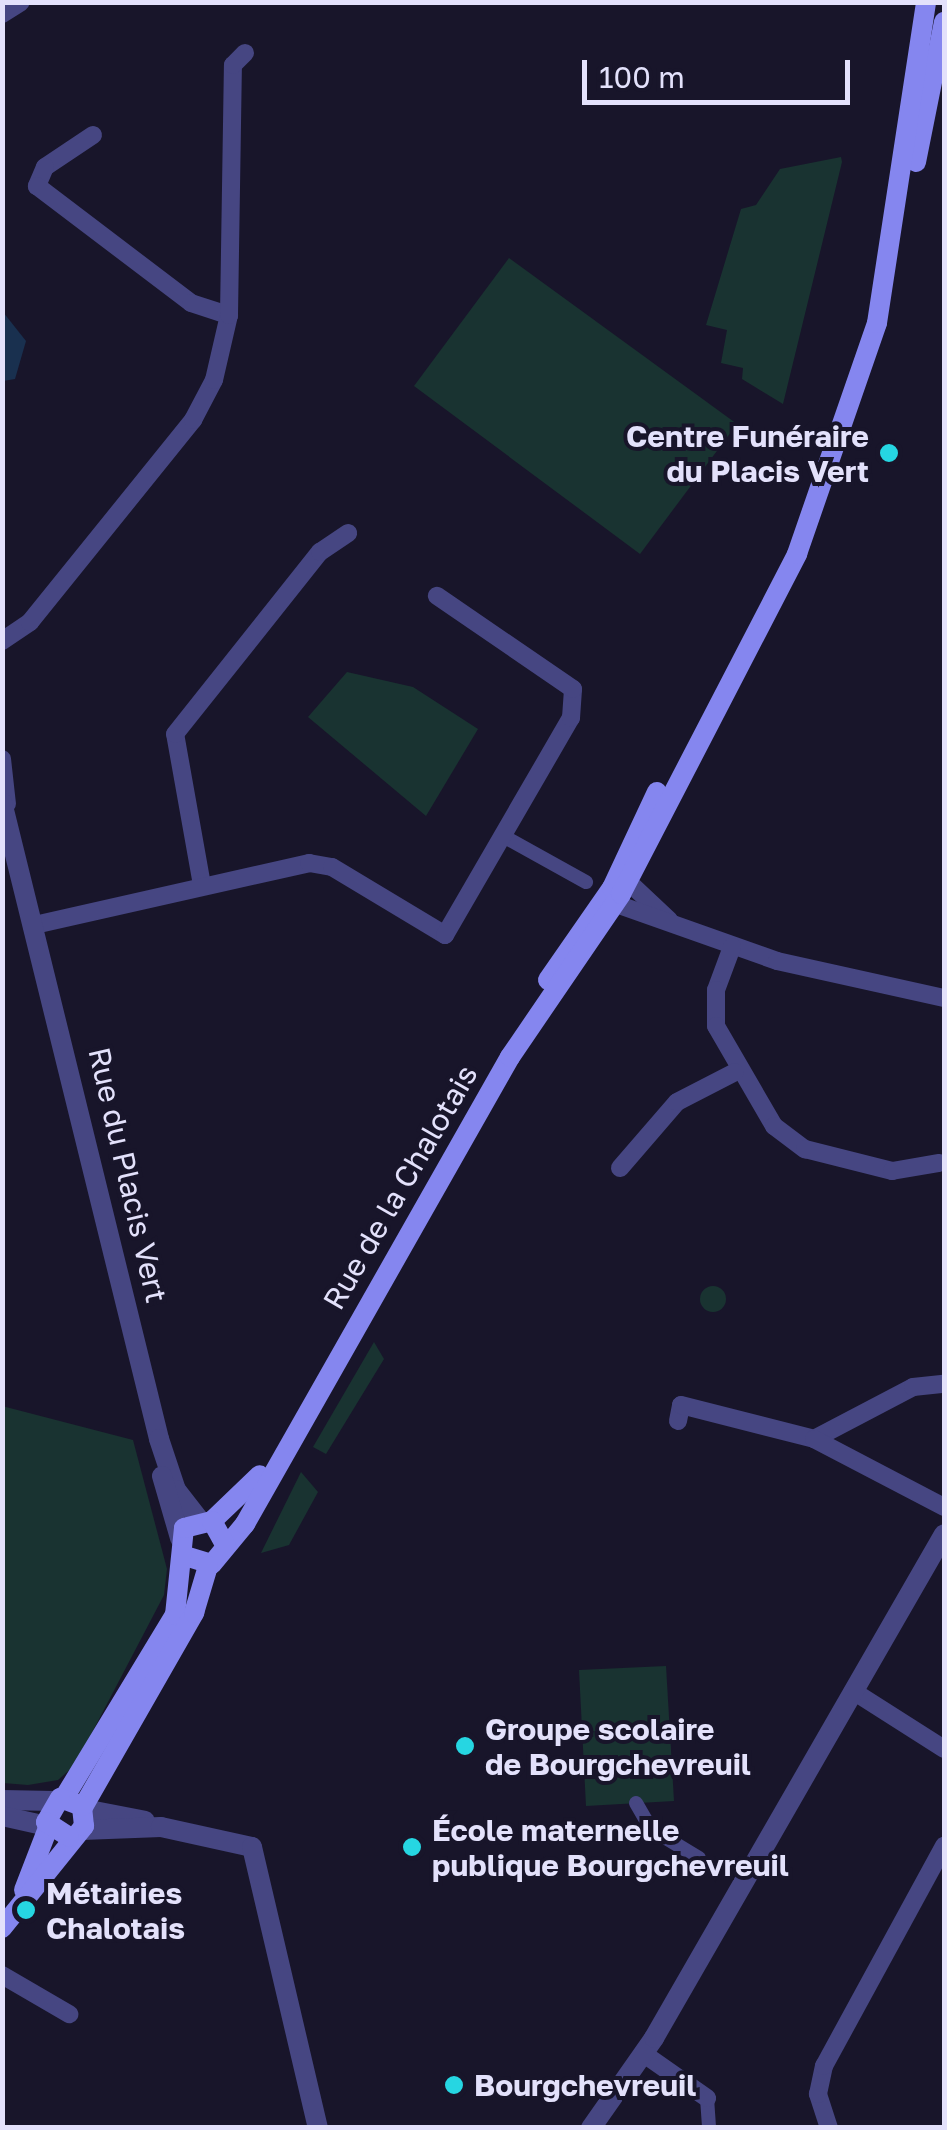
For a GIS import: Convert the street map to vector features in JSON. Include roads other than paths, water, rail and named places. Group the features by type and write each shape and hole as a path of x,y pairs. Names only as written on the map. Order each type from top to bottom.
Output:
{"main road":[{"path":"928,2 944,9"},
{"name":"Rue de la Chalotais","path":"893,245 928,2"},
{"name":"Rue de la Chalotais","path":"208,1566 226,1546 528,1028 609,902 817,505 860,386 944,22"},
{"name":"Rue de la Chalotais","path":"181,1546 206,1520 246,1496 324,1377"},
{"path":"206,1520 226,1546"},
{"path":"2,1928 194,1613 208,1566 181,1546"},
{"path":"23,1896 47,1827 72,1814 175,1616 181,1546"}],"street":[{"path":"2,14 21,2"},
{"path":"2,641 30,622 194,420 229,316 233,65 244,52"},
{"path":"93,135 45,167 37,186 191,303 229,316"},
{"path":"202,885 175,734 320,552 348,533"},
{"path":"39,924 202,885 332,866 445,935 571,718 574,689 437,596"},
{"path":"3,760 5,814"},
{"name":"Rue du Placis Vert","path":"5,814 39,924 181,1546"},
{"path":"503,836 586,882"},
{"name":"Rue du Placis Vert","path":"2,844 24,871"},
{"path":"622,875 669,920"},
{"path":"609,902 669,920 732,948 944,998"},
{"path":"732,948 716,990 716,1026 736,1072 774,1126 805,1149 892,1170 938,1162"},
{"path":"620,1168 677,1102 736,1072"},
{"path":"814,1439 912,1386 944,1384"},
{"path":"678,1421 681,1405 814,1439 944,1508"},
{"name":"Rue du Placis Vert","path":"158,1439 176,1490 206,1520"},
{"path":"591,2128 644,2054 944,1534"},
{"path":"853,1690 944,1748"},
{"path":"2,1800 230,1836 254,1850 318,2128"},
{"path":"636,1803 651,1829 699,1858"},
{"path":"2,1816 47,1827"},
{"path":"829,2128 818,2094 824,2066 944,1846"},
{"path":"2,1975 70,2014"},
{"path":"644,2054 707,2098 708,2128"}],"water":[{"path":"3,312 26,341 15,379 3,381"}],"place":[{"name":"Centre Funéraire du Placis Vert","path":"889,453"},
{"name":"Groupe scolaire de Bourgchevreuil","path":"465,1746"},
{"name":"École maternelle publique Bourgchevreuil","path":"412,1847"},
{"name":"Métairies Chalotais","path":"26,1910"},
{"name":"Bourgchevreuil","path":"454,2085"}]}
